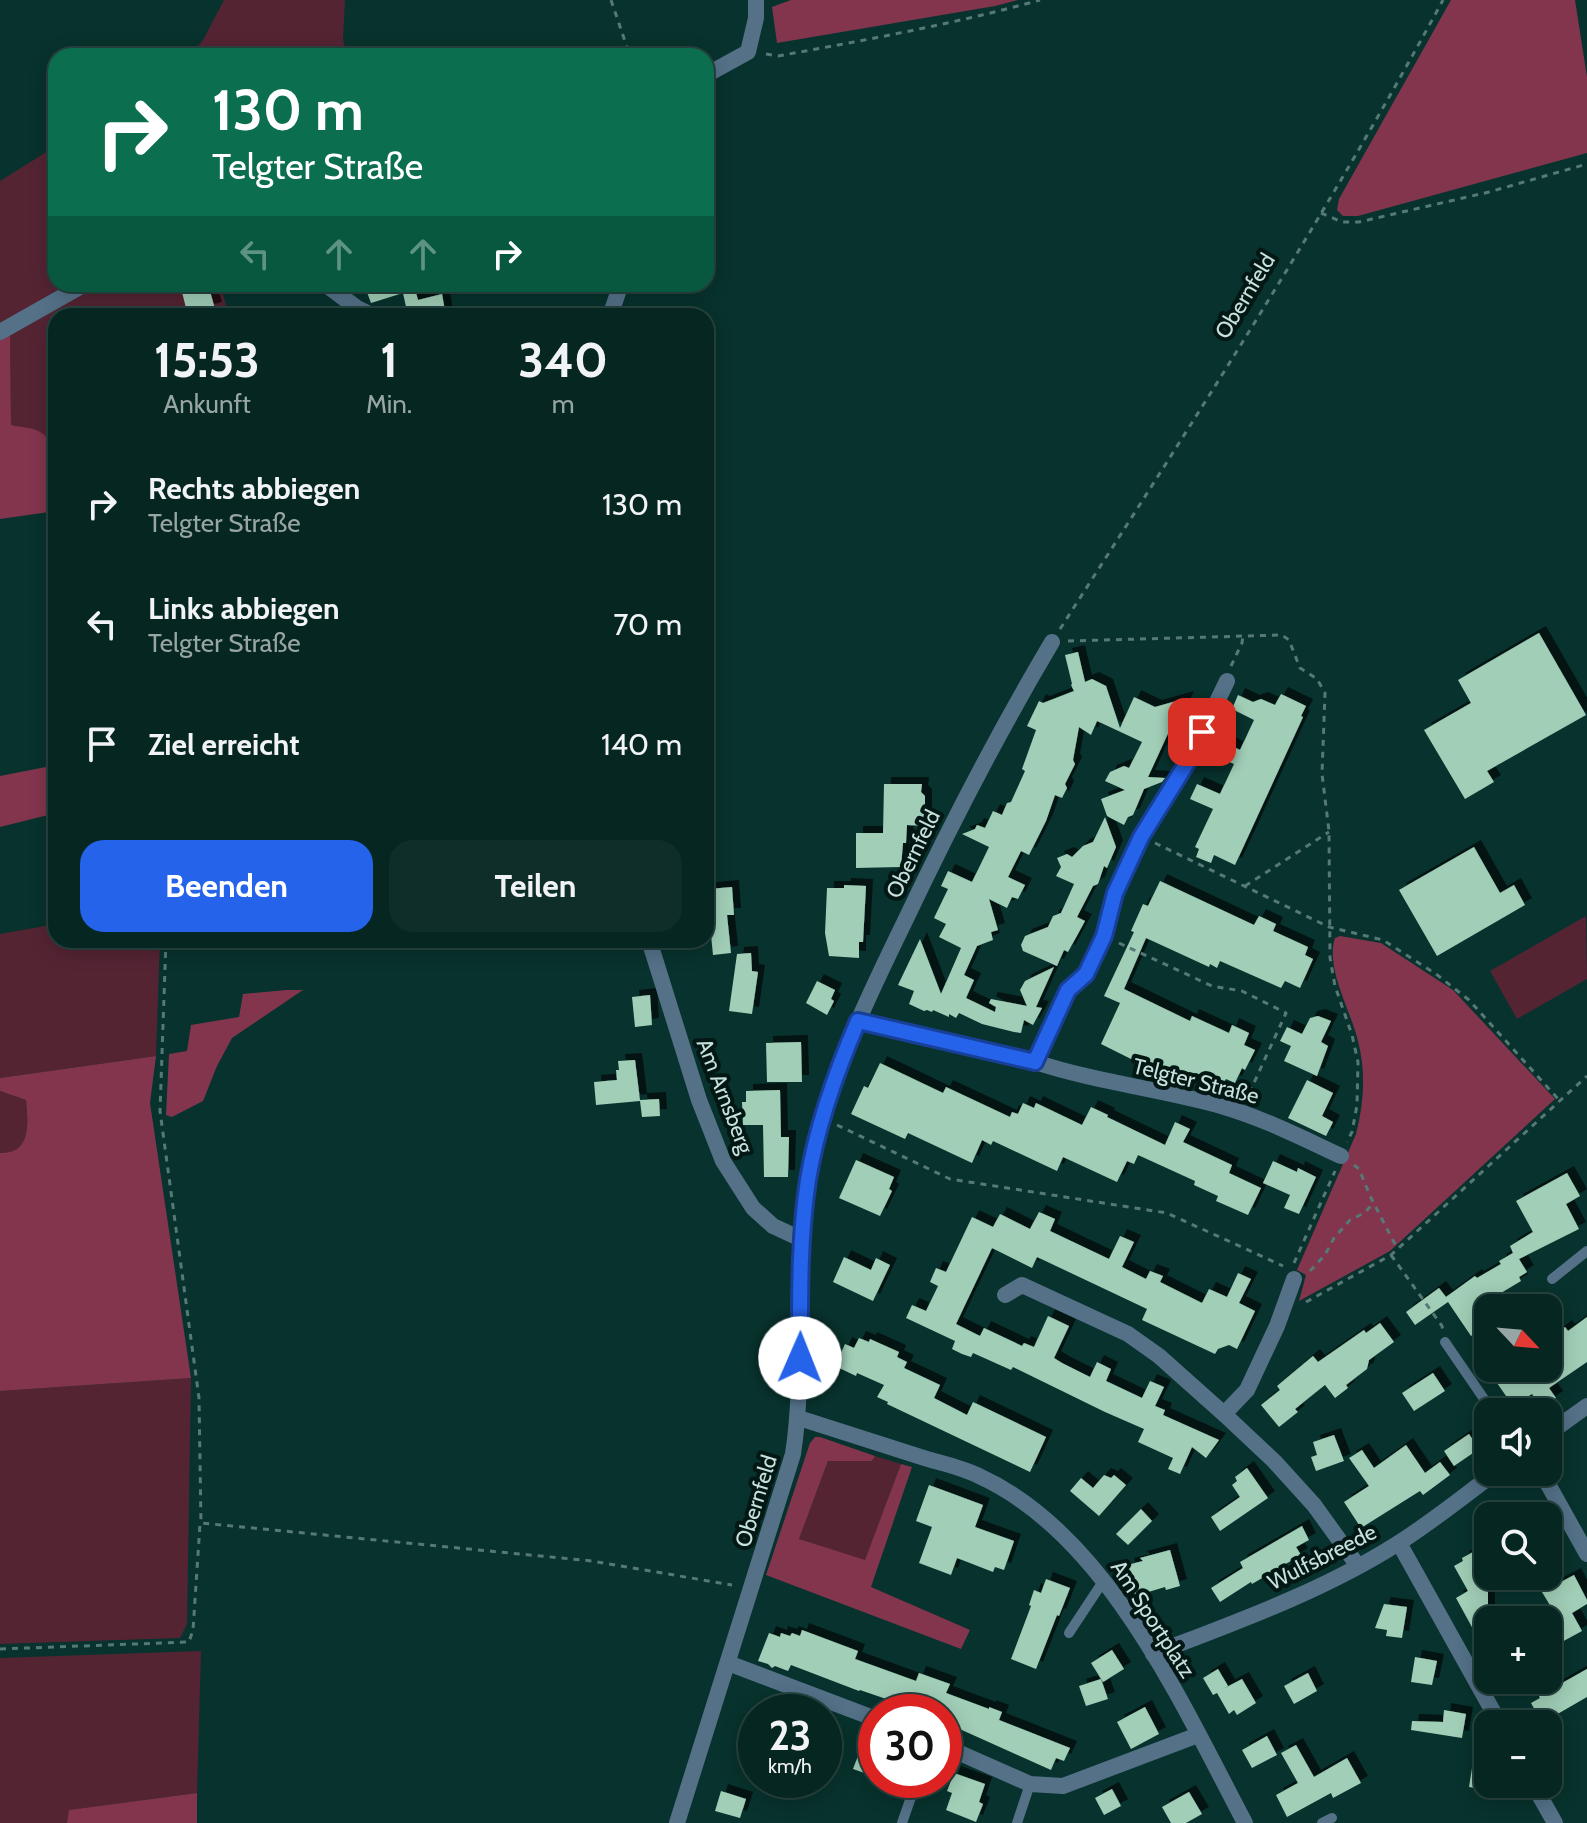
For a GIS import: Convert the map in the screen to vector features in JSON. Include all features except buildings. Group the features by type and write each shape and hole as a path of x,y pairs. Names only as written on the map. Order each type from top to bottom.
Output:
{"street":[{"path":"714,71 748,52 756,18 756,0"},
{"path":"0,332 71,292"},
{"path":"336,292 357,308"},
{"name":"Obernfeld","path":"677,1823 793,1454 799,1418 801,1239 808,1178 838,1067 929,869 1006,719 1052,642"},
{"path":"1035,1062 1068,990 1086,974 1104,936 1115,893 1141,837 1190,758 1227,681"},
{"name":"Am Arnsberg","path":"652,948 699,1100 723,1161 753,1208 773,1226 801,1239"},
{"name":"Telgter Straße","path":"858,1021 1221,1106 1264,1121 1341,1156"},
{"path":"1224,1414 1247,1390 1277,1326 1294,1279"},
{"path":"1005,1295 1022,1285 1128,1334 1159,1356 1274,1461 1314,1505 1358,1566"},
{"path":"1562,1424 1587,1406"},
{"name":"Am Sportplatz","path":"799,1418 977,1475 1038,1511 1104,1580 1153,1654 1245,1823"},
{"name":"Wulfsbreede","path":"1153,1654 1300,1596 1358,1566 1399,1543 1477,1486"},
{"path":"1548,1486 1584,1543"},
{"path":"1399,1543 1492,1710"},
{"path":"728,1663 858,1712"},
{"path":"962,1754 1030,1784 1063,1786 1198,1735"},
{"path":"1541,1798 1555,1823"}],"lane":[{"path":"1552,1279 1587,1251"},
{"path":"1445,1342 1483,1398"},
{"path":"1069,1633 1104,1580"},
{"path":"1017,1823 1030,1784"},
{"path":"902,1823 911,1798"}],"path":[{"path":"611,0 627,48"},
{"path":"748,52 778,56 991,14 1040,0"},
{"name":"Obernfeld","path":"1052,642 1215,388 1321,213 1443,0"},
{"path":"1321,213 1342,222 1359,222 1489,192 1587,164"},
{"path":"1227,681 1243,635"},
{"path":"822,1118 950,1179 1167,1213 1291,1270 1352,1132 1359,1084 1352,1035 1335,986 1330,958 1329,831 1322,774 1325,693 1317,679 1300,668 1289,640 1282,635 1052,642"},
{"path":"1245,886 1329,831"},
{"path":"1141,837 1329,927 1383,940 1436,974 1469,1000 1559,1100"},
{"path":"1104,936 1212,986 1242,991 1286,1013 1240,1113"},
{"path":"0,1649 189,1642 193,1630 201,1523 199,1398 160,1111 166,948"},
{"path":"1283,1308 1300,1305 1391,1255 1587,1076"},
{"path":"1341,1156 1359,1169 1397,1248"},
{"path":"1294,1279 1308,1273 1350,1220 1374,1203"},
{"path":"1391,1255 1442,1326 1445,1342"},
{"path":"201,1523 592,1561 752,1589"}],"shaded area":[{"path":"224,0 345,0 345,48 196,48"},
{"path":"791,0 1018,0 777,43 772,7"},
{"path":"1451,0 1575,0 1587,77 1587,153 1358,216 1343,216 1337,210 1339,199"},
{"path":"48,151 48,292 69,292 0,330 0,181"},
{"path":"85,292 222,292 227,308 56,308"},
{"path":"48,313 48,439 36,430 11,426 10,334"},
{"path":"10,334 11,425 36,430 48,440 48,512 0,519 0,340"},
{"path":"48,767 48,815 0,827 0,776"},
{"path":"1586,916 1587,979 1517,1019 1490,971"},
{"path":"48,925 48,948 160,948 156,1056 0,1078 0,934"},
{"path":"1340,936 1381,943 1453,990 1555,1099 1390,1251 1299,1301 1306,1275 1297,1270 1356,1134 1361,1111 1361,1053 1333,963 1335,938"},
{"path":"303,990 232,1038 203,1101 172,1117 166,1115 169,1054 187,1051 191,1025 239,1017 243,994"},
{"path":"156,1056 150,1103 191,1378 0,1391 0,1153 10,1152 23,1142 27,1118 26,1100 0,1091 0,1078"},
{"path":"0,1091 26,1100 27,1118 23,1142 10,1152 0,1153"},
{"path":"191,1378 187,1624 180,1638 0,1644 0,1391"},
{"path":"815,1437 875,1456 872,1461 828,1461 799,1539 865,1560 901,1464 912,1467 871,1587 970,1630 961,1649 766,1575 810,1443"},
{"path":"875,1456 901,1464 865,1561 799,1539 828,1461 872,1461"},
{"path":"201,1651 197,1793 70,1810 67,1823 0,1823 0,1658"},
{"path":"197,1793 197,1823 67,1823 69,1810"}],"route":[{"path":"800,1358 801,1239 808,1178 838,1067 858,1021 1035,1062 1068,990 1086,974 1104,936 1115,893 1141,837 1190,758 1202,732"}]}
